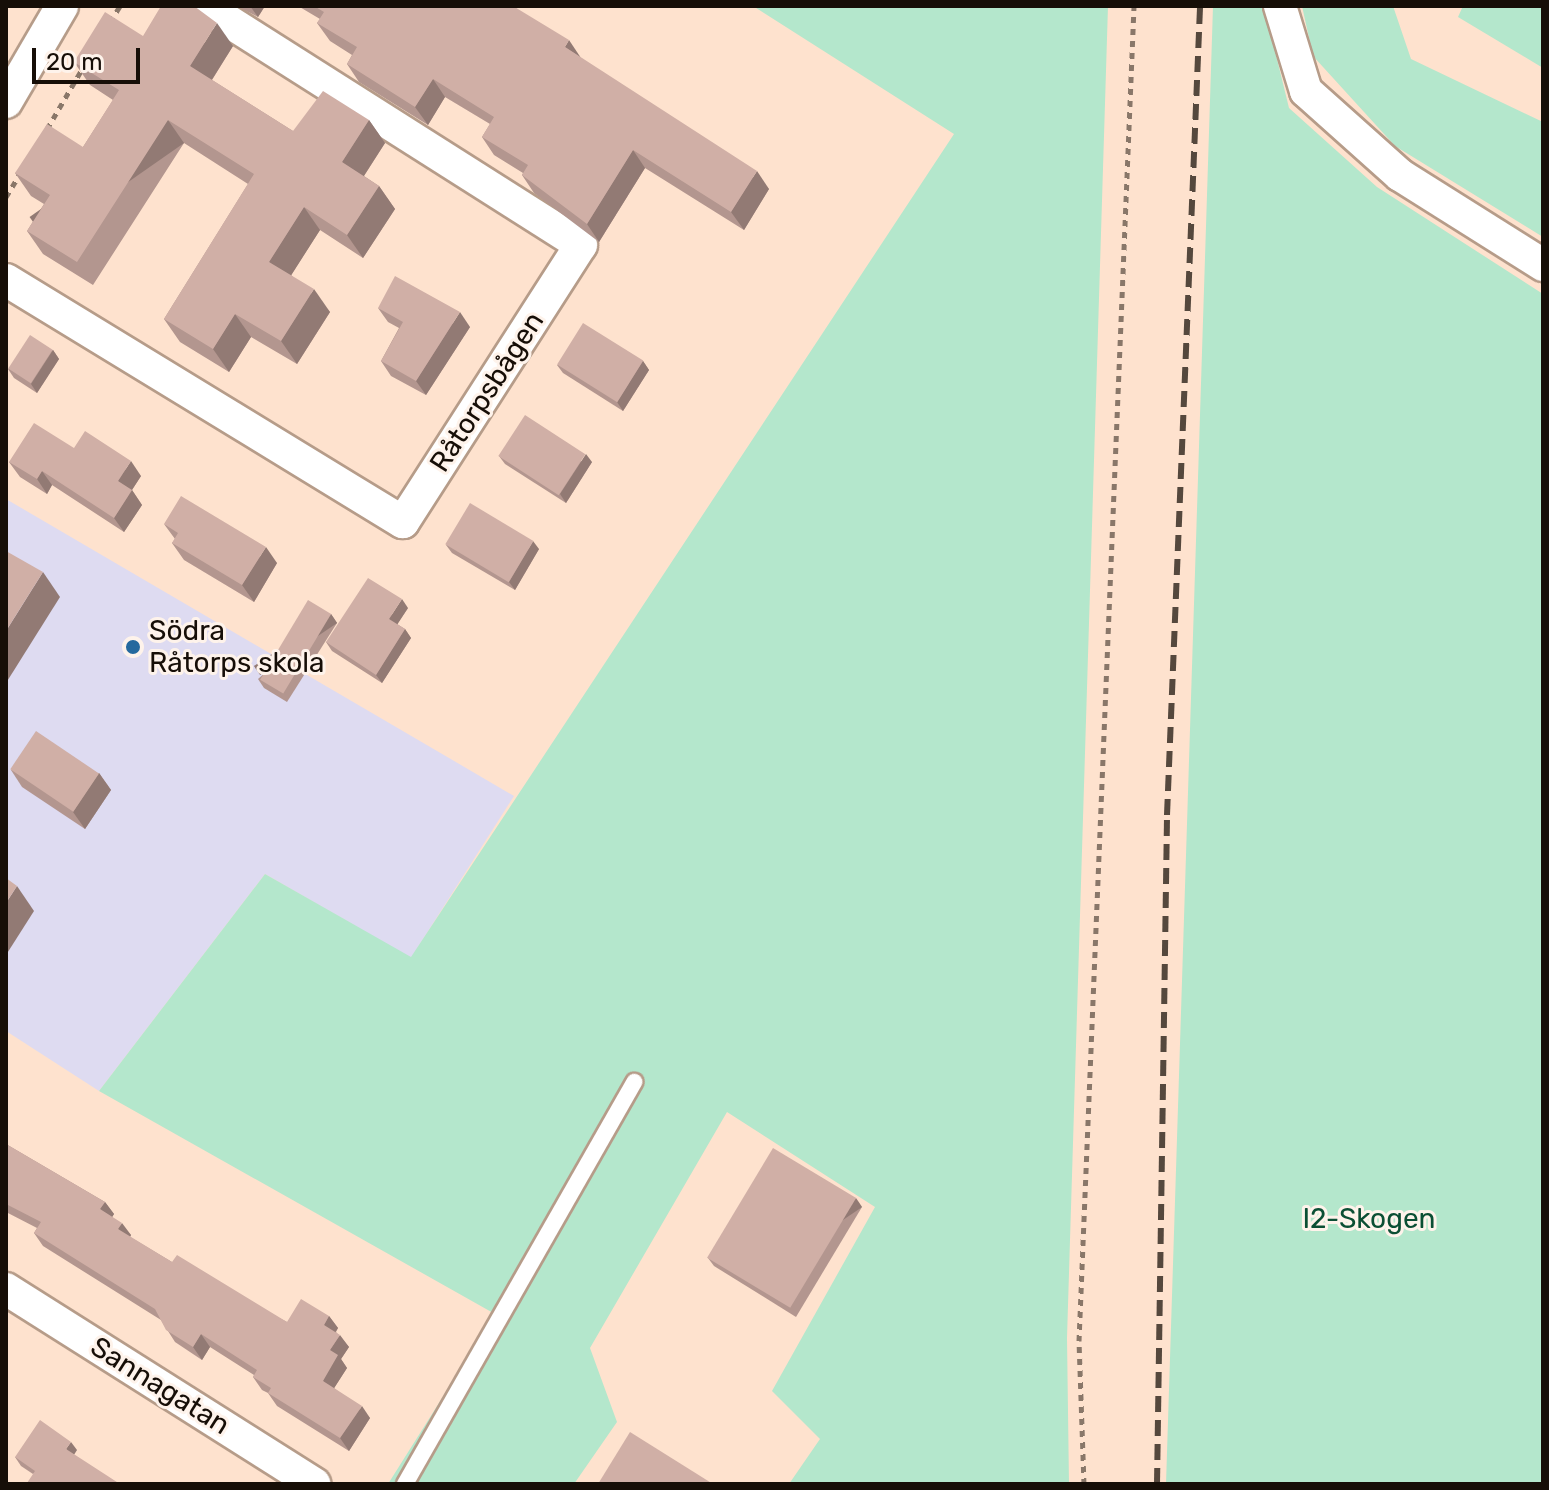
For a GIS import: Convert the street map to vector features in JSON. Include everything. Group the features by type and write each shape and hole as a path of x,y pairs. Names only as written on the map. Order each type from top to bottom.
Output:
{"street":[{"path":"6,102 62,6"},
{"name":"Råtorpsbågen","path":"6,280 403,522 581,245 205,6"},
{"path":"1280,6 1306,91 1400,175 1543,265"},
{"name":"Sannagatan","path":"6,1289 314,1484"}],"lane":[{"path":"405,1484 634,1082"}],"path":[{"path":"104,33 120,6"},
{"path":"1084,1484 1079,1341 1134,6"},
{"path":"39,142 87,61"},
{"path":"6,197 30,156"}],"shaded area":[{"name":"Södra Råtorps skola","path":"6,499 514,796 411,958 265,874 99,1091 6,1031"}],"green space":[{"path":"753,6 1108,6 1067,1338 1069,1484 789,1484 820,1439 772,1391 875,1207 727,1112 590,1348 617,1422 574,1484 388,1484 495,1314 99,1091 265,874 411,957 954,134"},
{"name":"I2-Skogen","path":"1213,6 1264,6 1289,108 1377,187 1543,294 1543,1484 1166,1484"},
{"path":"1302,6 1393,6 1411,59 1543,122 1543,237 1395,146 1313,56"},
{"path":"1463,6 1543,6 1543,68 1458,17"}],"building":[{"path":"161,6 194,6 217,23 190,66 293,131 323,91 369,120 342,162 379,186 347,235 304,207 269,262 314,289 281,341 235,314 213,349 164,319 254,174 168,120 77,262 27,231 50,195 15,173 47,124 83,147 119,90 74,62 105,12 143,36"},
{"path":"314,6 513,6 569,40 565,47 757,171 731,212 633,150 587,224 522,175 528,165 482,137 494,117 433,79 415,107 347,64 357,47 317,23 324,12"},
{"path":"395,276 460,312 416,381 381,361 403,322 378,308"},
{"path":"583,323 643,361 617,402 557,365"},
{"path":"30,335 53,350 31,383 8,369"},
{"path":"525,415 585,454 559,495 498,456"},
{"path":"34,423 74,448 85,431 131,461 118,481 132,490 114,518 42,471 37,479 9,462"},
{"path":"181,496 266,547 242,585 172,543 178,533 164,524"},
{"path":"470,503 533,541 509,582 445,544"},
{"path":"6,551 43,572 6,631"},
{"path":"368,578 402,599 389,619 405,629 376,675 326,642"},
{"path":"308,600 331,614 283,694 260,680"},
{"path":"36,731 99,773 73,812 10,769"},
{"path":"6,878 17,886 6,903"},
{"path":"6,1144 105,1202 100,1209 122,1223 118,1229 172,1262 177,1255 287,1322 301,1299 329,1316 324,1325 340,1335 330,1350 338,1355 323,1381 362,1406 340,1438 268,1393 271,1388 253,1377 257,1370 201,1334 193,1347 166,1330 155,1309 34,1233 41,1222 6,1204"},
{"path":"773,1148 856,1198 790,1308 707,1258"},
{"path":"40,1420 71,1442 66,1449 120,1484 27,1483 35,1471 15,1457"},
{"path":"630,1432 713,1484 598,1484"}],"railway":[{"path":"1157,1484 1167,815 1200,6"}],"place":[{"name":"Södra Råtorps skola","path":"133,647"}]}
